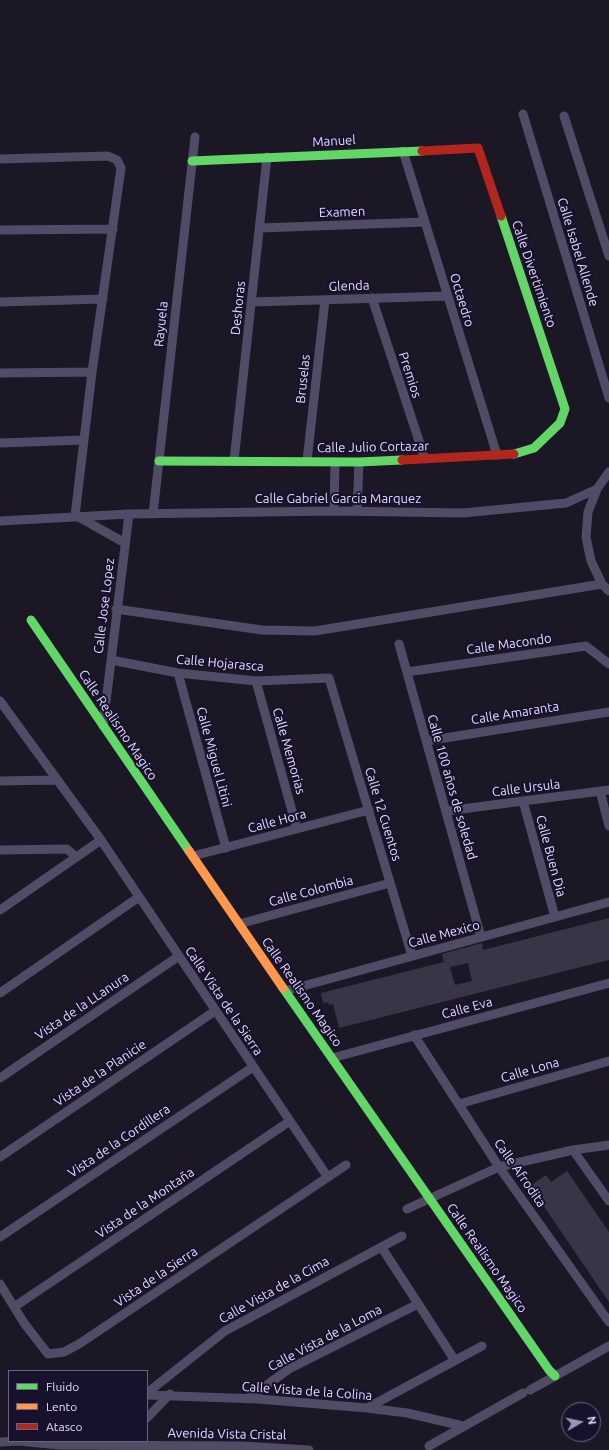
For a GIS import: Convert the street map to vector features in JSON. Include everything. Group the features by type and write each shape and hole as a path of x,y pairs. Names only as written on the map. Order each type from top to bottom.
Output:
{"street":[{"name":"Calle Isabel Allende","path":"523,114 609,398"},
{"path":"564,116 609,256"},
{"name":"Rayuela","path":"154,514 195,137"},
{"name":"Manuel","path":"192,161 478,148"},
{"name":"Calle Divertimiento","path":"478,148 565,409"},
{"name":"Octaedro","path":"403,152 497,456"},
{"path":"0,159 108,156 116,160 120,168 113,229 92,372 75,516 125,543"},
{"name":"Deshoras","path":"234,461 267,158"},
{"name":"Examen","path":"260,228 425,222"},
{"path":"0,230 113,229"},
{"name":"Glenda","path":"252,302 448,296"},
{"name":"Premios","path":"372,298 425,459"},
{"path":"0,302 102,299"},
{"name":"Bruselas","path":"306,461 325,300"},
{"path":"0,373 92,372"},
{"name":"Calle Julio Cortazar","path":"159,461 359,462 519,454 534,448 560,423 565,409"},
{"path":"0,443 84,440"},
{"path":"334,511 335,462"},
{"path":"357,511 359,462"},
{"path":"609,472 597,489 588,512 586,537 591,561 602,584 609,591"},
{"name":"Calle Gabriel Garcia Marquez","path":"0,521 129,514 334,511 471,512 566,503 597,489"},
{"name":"Calle Jose Lopez","path":"103,726 116,609 129,514"},
{"path":"116,609 262,630 315,631 602,584"},
{"name":"Calle Realismo Magico","path":"31,620 285,991 554,1376"},
{"name":"Calle 100 años de soledad","path":"399,644 481,937"},
{"name":"Calle Macondo","path":"407,672 586,646 609,664"},
{"name":"Calle Hojarasca","path":"111,660 178,673 256,681 329,678"},
{"name":"Calle Miguel Litini","path":"178,673 226,848"},
{"name":"Calle 12 Cuentos","path":"329,678 412,956"},
{"name":"Calle Memorias","path":"256,681 297,829"},
{"name":"Calle Vista de la Sierra","path":"0,701 3,710 101,840 252,1067 328,1176"},
{"name":"Calle Amaranta","path":"426,741 609,712"},
{"path":"0,781 56,780"},
{"path":"604,790 609,826"},
{"name":"Calle Ursula","path":"446,811 604,790"},
{"name":"Calle Buen Dia","path":"523,801 555,917"},
{"name":"Calle Hora","path":"193,856 369,810"},
{"path":"0,910 101,840"},
{"path":"0,850 67,849 76,857"},
{"name":"Calle Colombia","path":"239,924 390,883"},
{"path":"0,994 139,897"},
{"name":"Calle Mexico","path":"285,991 609,902"},
{"name":"Vista de la LLanura","path":"0,1078 178,956"},
{"name":"Calle Eva","path":"332,1058 609,984"},
{"name":"Vista de la Planicie","path":"0,1157 215,1010"},
{"name":"Calle Afrodita","path":"414,1035 500,1167 609,1322"},
{"name":"Calle Lona","path":"459,1104 609,1061"},
{"name":"Vista de la Cordillera","path":"0,1237 252,1067"},
{"name":"Vista de la Montaña","path":"14,1307 290,1121"},
{"path":"407,1209 500,1167 573,1150 609,1145"},
{"path":"573,1150 609,1201"},
{"name":"Vista de la Sierra","path":"0,1284 39,1345 48,1354 64,1352 79,1344 346,1164"},
{"name":"Calle Vista de la Cima","path":"148,1393 225,1331 402,1236"},
{"path":"382,1248 454,1359"},
{"name":"Calle Vista de la Loma","path":"246,1399 289,1369 418,1304"},
{"path":"367,1408 454,1359 482,1346"},
{"path":"429,1446 609,1346"},
{"name":"Calle Vista de la Colina","path":"148,1394 170,1394 367,1408 407,1414 463,1426"},
{"path":"148,1417 170,1394"},
{"name":"Avenida Vista Cristal","path":"27,1442 42,1444 122,1443 242,1446 309,1450"}],"building":[{"path":"609,918 609,960 339,1028 333,1004 329,1005 328,1002 323,1003 321,993 444,962 442,954 482,943 483,950","holes":["468,963 472,981 455,985 450,967"]},
{"path":"567,1171 609,1232 609,1302 530,1186 546,1175 551,1182"}],"traffic: fast":[{"path":"192,161 422,151"},
{"path":"501,216 565,409 560,423 534,448 514,454"},
{"path":"159,461 359,462 402,460"},
{"path":"31,620 189,851"},
{"path":"283,988 549,1370 555,1376"}],"traffic: slow":[{"path":"189,851 283,988"}],"traffic: jam":[{"path":"422,151 478,148 501,216"},
{"path":"402,460 514,454"}]}
